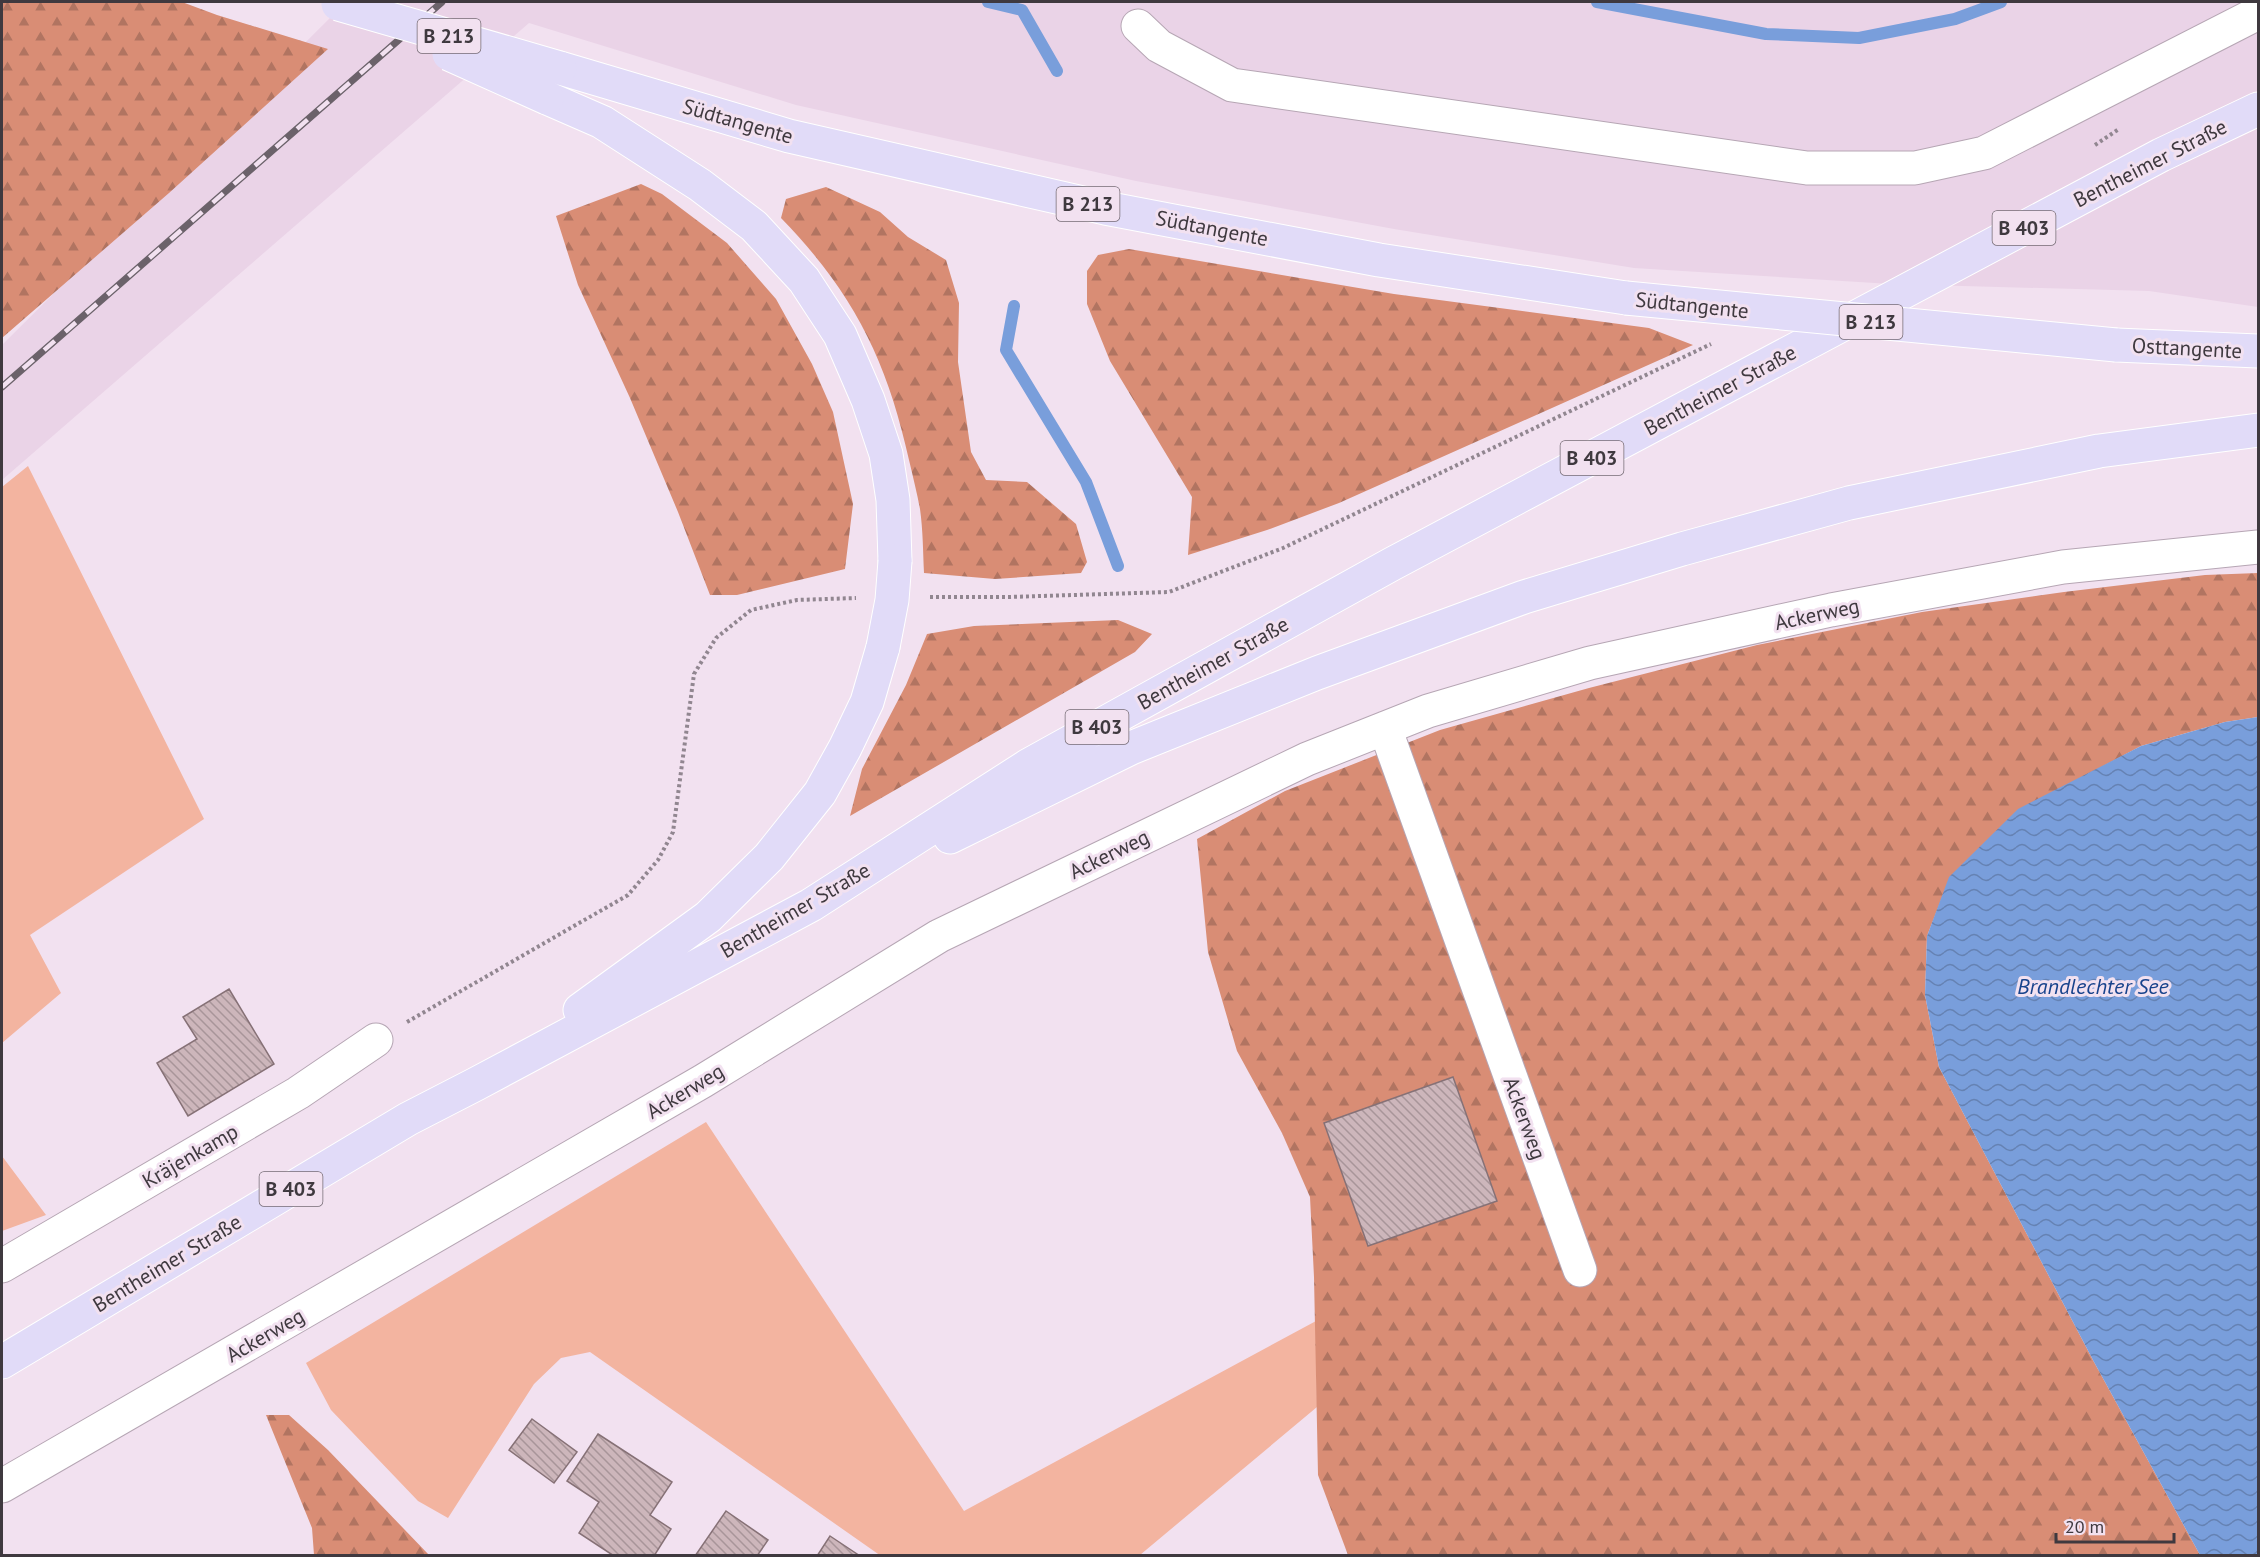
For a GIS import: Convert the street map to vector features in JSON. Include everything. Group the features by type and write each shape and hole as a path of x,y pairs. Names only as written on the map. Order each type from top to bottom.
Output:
{"main road":[{"name":"Südtangente","path":"333,3 789,136 1105,208 1379,260 1626,298 2116,345"},
{"path":"333,3 602,122 700,185 754,226 804,280 840,335 868,400 886,454 893,500 895,561 892,600 883,647 867,702 820,792 769,857 708,917 476,1084"},
{"name":"Bentheimer Straße","path":"2,1362 408,1119 811,905 1029,765 1392,564 2161,155 2259,109"},
{"name":"Osttangente","path":"2116,345 2259,351"},
{"path":"811,905 1131,748 1317,673 1524,597 1683,549 1849,503 2099,451 2259,430"}],"street":[{"path":"1138,26 1159,46 1232,85 1807,168 1915,168 1984,153 2259,13"},
{"name":"Ackerweg","path":"2,1486 703,1081 939,936 1307,759 1428,711 1590,663 1832,610 2063,567 2259,548"},
{"name":"Ackerweg","path":"1385,728 1580,1270"},
{"name":"Kräjenkamp","path":"2,1266 298,1093 376,1041"}],"path":[{"path":"2090,148 2127,123"},
{"path":"929,597 1169,592 1283,548 1716,342"},
{"path":"376,1041 628,895 658,860 673,832 694,674 716,638 751,610 797,600 863,598"}],"shaded area":[{"path":"346,2 2258,2 2258,307 2149,291 1891,284 1634,268 1394,229 1136,181 796,105 529,23 2,480 2,345"},
{"path":"28,466 204,819 30,935 61,993 2,1043 2,487"},
{"path":"706,1122 964,1511 1316,1321 1317,1407 1140,1555 881,1556 590,1352 561,1358 534,1384 448,1518 418,1501 331,1410 306,1363"},
{"path":"2,1156 46,1215 2,1231"}],"green space":[{"path":"2,2 182,2 328,49 169,193 2,338"},
{"path":"641,184 662,194 727,243 776,299 812,364 833,412 853,504 845,569 737,595 710,595 630,398 578,285 556,216"},
{"path":"826,187 880,212 908,237 946,260 959,303 958,362 971,452 986,480 1027,482 1076,524 1087,562 1081,573 995,579 924,573 918,497 900,424 878,359 864,329 828,273 781,218 786,199"},
{"path":"1129,249 1394,294 1649,328 1693,345 1339,503 1267,530 1188,555 1192,497 1110,361 1087,304 1087,271 1098,255"},
{"path":"2258,573 2258,717 2225,722 2141,746 2094,771 1950,877 1927,936 1925,995 1939,1067 2094,1362 2200,1555 1348,1555 1318,1475 1310,1197 1282,1133 1237,1051 1208,952 1197,839 1285,791 1440,730 1589,688 1757,645 1922,612 2205,575"},
{"path":"1118,620 1152,634 1135,652 850,816 862,769 906,685 927,634 974,626"},
{"path":"266,1415 289,1415 328,1450 429,1555 314,1555 312,1528"}],"water":[{"name":"Brandlechter See","path":"2258,717 2258,1555 2200,1555 2094,1362 1939,1067 1925,995 1927,936 1949,877 2018,809 2141,746 2225,722"}],"building":[{"path":"229,989 274,1064 188,1116 157,1063 197,1039 183,1017"},
{"path":"1453,1077 1497,1201 1368,1246 1324,1123"},
{"path":"532,1419 577,1452 554,1483 509,1450"},
{"path":"598,1434 672,1482 650,1515 671,1529 654,1556 614,1556 579,1533 599,1502 567,1481"},
{"path":"726,1511 768,1540 757,1556 695,1556"},
{"path":"830,1536 860,1556 817,1556"}],"waterway":[{"path":"988,2 1022,10 1057,71"},
{"path":"1597,2 1766,34 1859,38 1955,19 2001,2"},
{"path":"1014,306 1006,350 1086,482 1118,566"}],"railway":[{"path":"2,387 442,2"}]}
